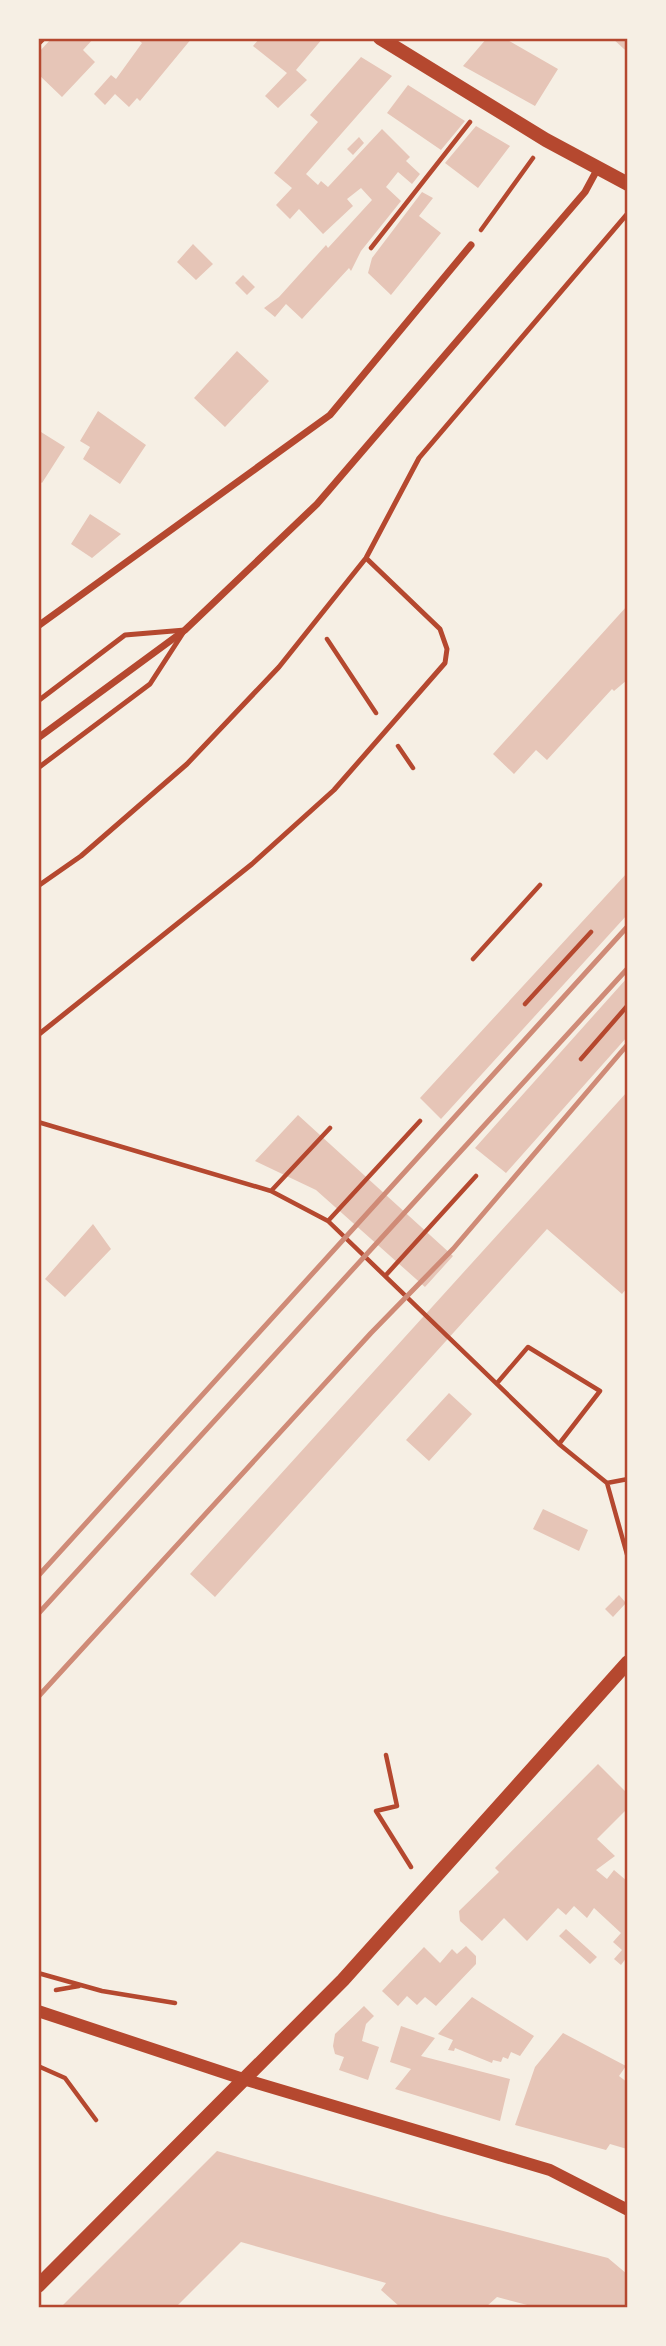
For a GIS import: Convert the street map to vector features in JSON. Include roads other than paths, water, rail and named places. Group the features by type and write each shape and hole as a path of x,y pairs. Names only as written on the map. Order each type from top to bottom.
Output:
{"main road":[{"path":"380,38 545,140 628,184"},
{"path":"38,2286 343,1980 628,1662"}],"street":[{"path":"38,738 185,630 317,503 585,192 598,168"},
{"path":"38,626 330,415 471,246"},
{"path":"38,2011 243,2079 550,2170 628,2210"}],"lane":[{"path":"38,44 44,38"},
{"path":"38,886 81,856 187,764 279,667 366,558 419,458 628,213"},
{"path":"38,1035 252,864 334,790 445,663 446,649 440,629 366,558"},
{"path":"38,701 125,635 185,630"},
{"path":"38,768 150,684 185,630"}],"railway":[{"path":"38,1576 628,926"},
{"path":"38,1614 628,968"},
{"path":"38,1697 371,1333 453,1249 628,1044"}]}
